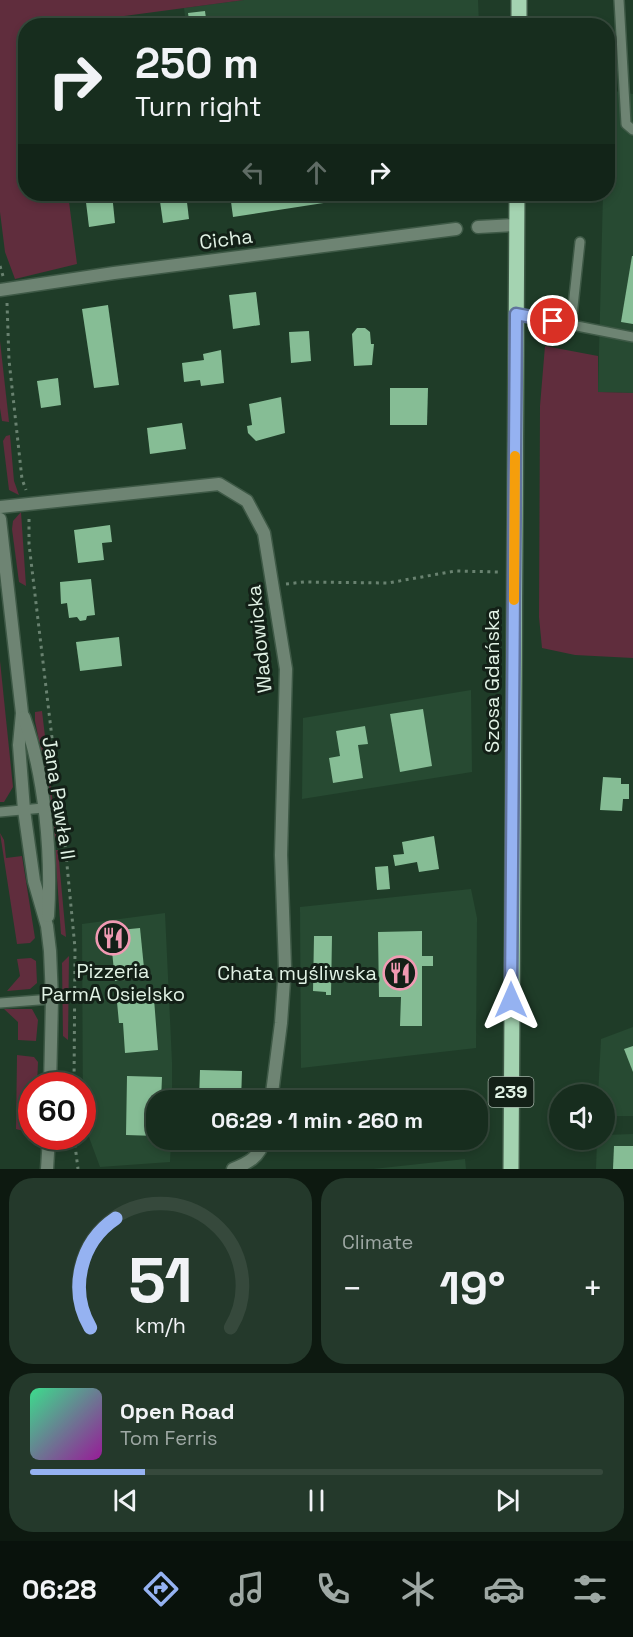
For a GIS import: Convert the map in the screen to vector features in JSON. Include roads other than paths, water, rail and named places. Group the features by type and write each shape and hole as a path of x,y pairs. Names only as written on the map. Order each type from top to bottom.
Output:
{"main road":[{"path":"519,0 519,18"},
{"name":"Szosa Gdańska","path":"511,1169 517,201"}],"street":[{"path":"478,227 516,225"},
{"name":"Cicha","path":"3,293 114,273 456,229"},
{"name":"Wadowicka","path":"0,507 219,484 247,501 264,533 286,669 281,855 285,968 272,1090"},
{"name":"Jana Pawła II","path":"0,519 22,713 19,745 24,810 34,881 47,927"},
{"name":"Jana Pawła II","path":"22,713 33,743 51,879 47,927 52,999 50,1072"},
{"path":"47,1169 48,1150"},
{"path":"233,1169 251,1162 260,1150"}],"lane":[{"path":"619,0 629,114 626,124 633,130"},
{"path":"571,325 580,242"},
{"path":"516,314 616,336 633,337"},
{"path":"0,812 43,807"},
{"path":"0,1003 52,999"}],"place":[{"name":"Pizzeria ParmA Osielsko","path":"113,938"},
{"name":"Chata myśliwska","path":"400,973"}]}
